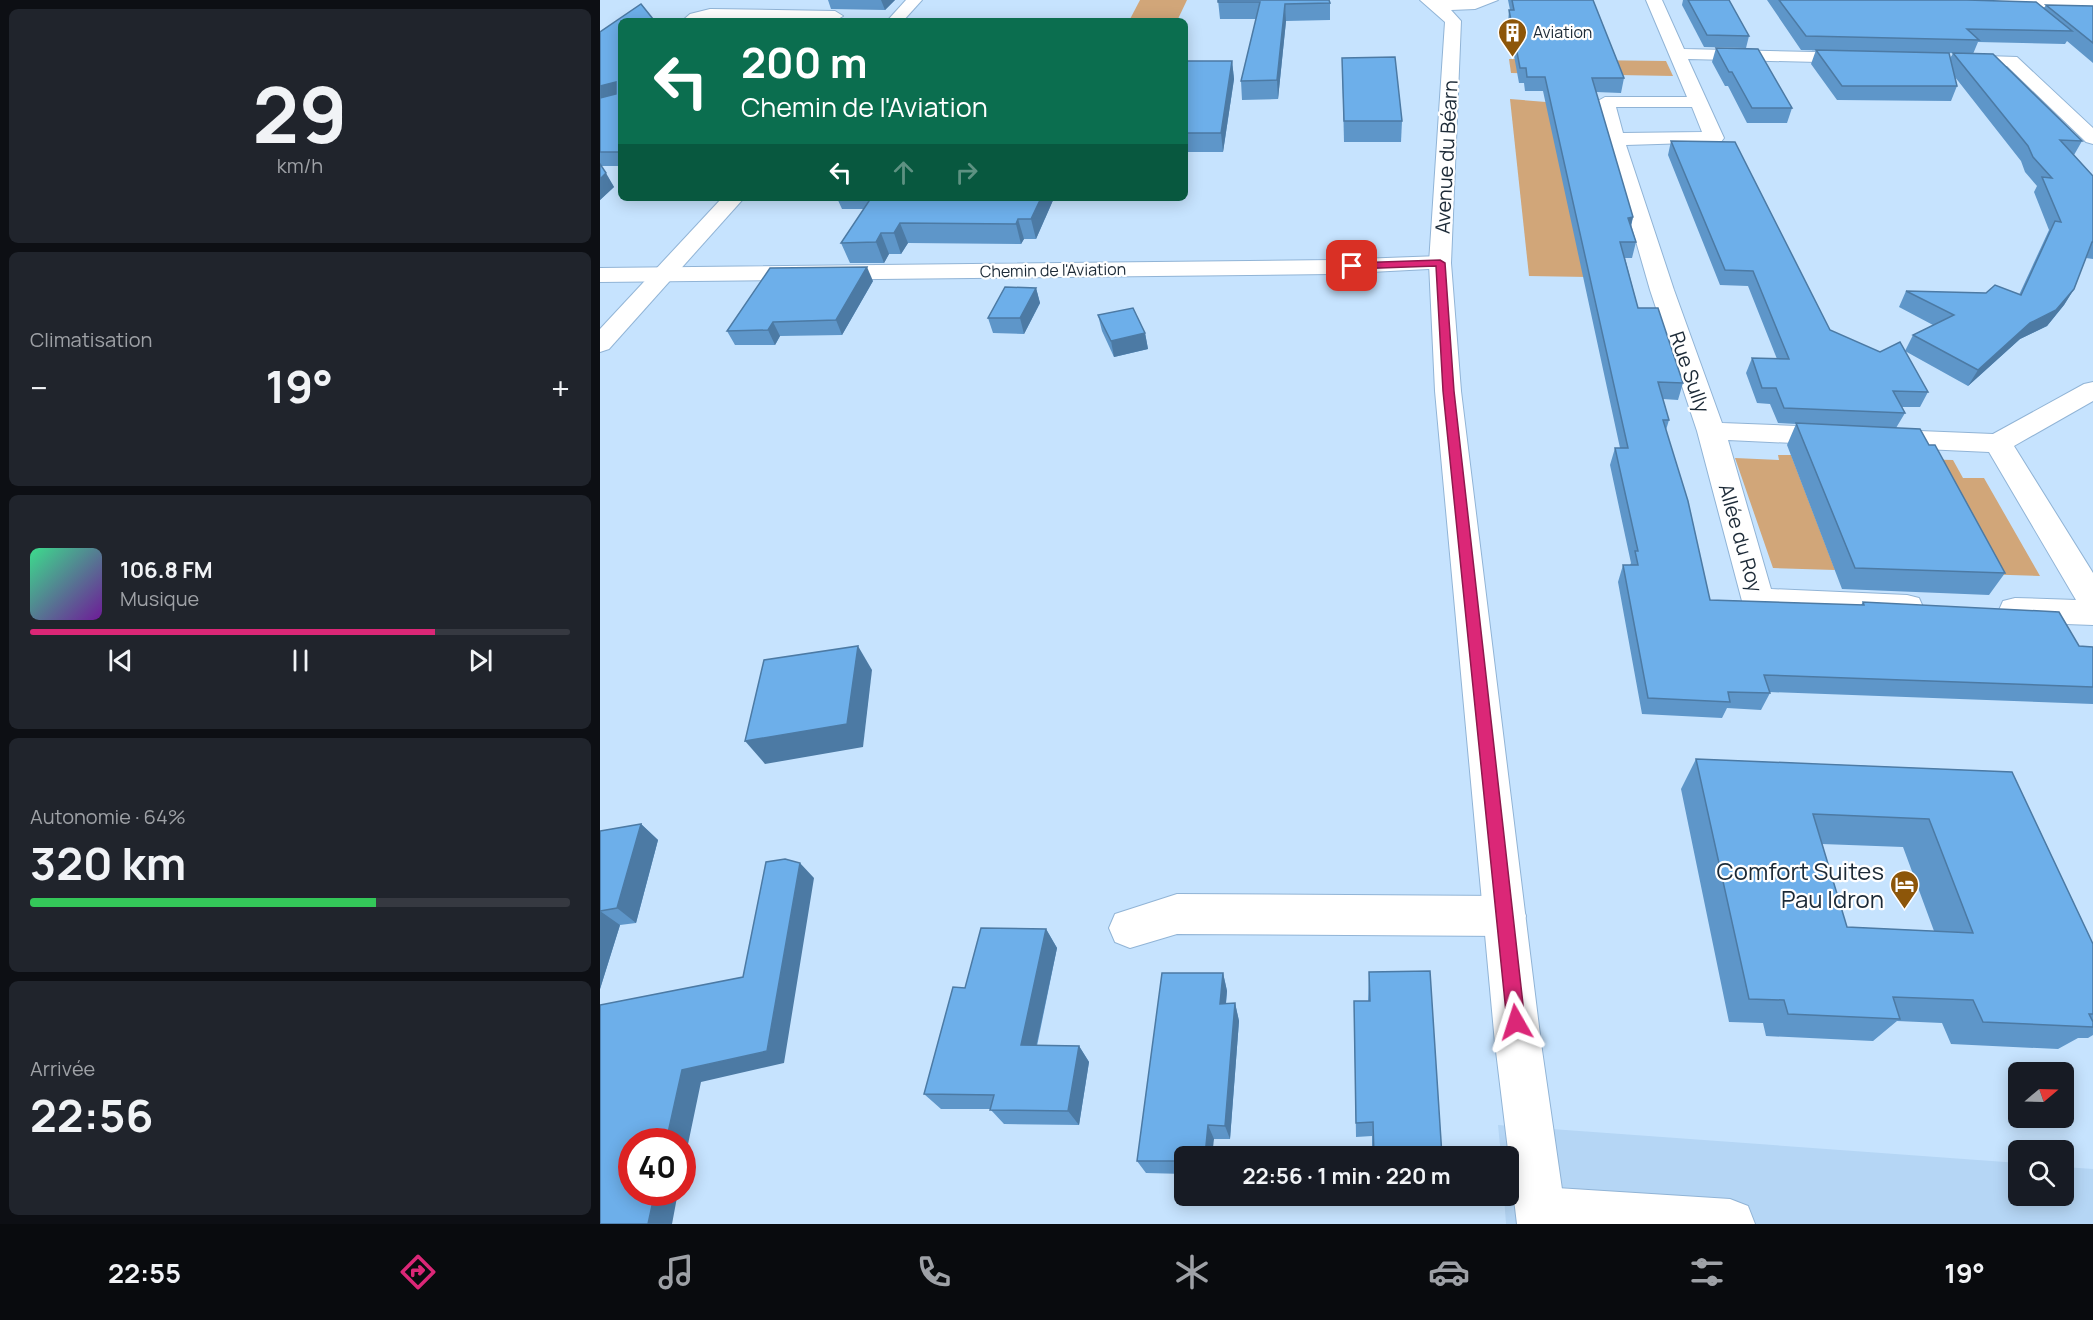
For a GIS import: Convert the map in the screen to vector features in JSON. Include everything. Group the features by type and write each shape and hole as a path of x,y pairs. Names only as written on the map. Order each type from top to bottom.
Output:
{"street":[{"path":"898,18 914,0"},
{"path":"1447,7 1490,0"},
{"path":"1615,139 1714,138 1654,0"},
{"path":"1979,1 2093,3"},
{"name":"Avenue du Béarn","path":"1447,7 1440,263 1448,391 1518,1043 1542,1218"},
{"path":"694,18 710,14 744,18"},
{"path":"780,18 835,16"},
{"path":"1677,54 1873,58"},
{"path":"1942,60 2012,61 2093,138"},
{"name":"Rue Sully","path":"1697,102 1605,102 1662,290 1711,431 1998,443"},
{"path":"600,344 731,201"},
{"name":"Chemin de l'Aviation","path":"600,275 1332,267 1440,263"},
{"path":"2093,390 1998,443 2093,600"},
{"name":"Allée du Roy","path":"1711,431 1758,601 1934,608"},
{"path":"1991,610 2093,613"},
{"path":"1130,928 1177,914 1505,916"},
{"path":"1542,1218 1730,1224"}],"shaded area":[{"path":"1140,0 1187,0 1178,18 1131,18"},
{"path":"1509,59 1666,61 1673,76 1511,73"},
{"path":"1510,99 1546,102 1588,277 1529,276"},
{"path":"1778,455 1791,455 1835,570 1773,568 1735,458 1779,460"},
{"path":"1913,459 1953,460 1963,478 1984,478 2040,576 1978,574"},
{"path":"1498,1125 2008,1162 2008,1206 2074,1206 2074,1168 2093,1169 2093,1224 1506,1224 1505,1206 1519,1206 1519,1146 1500,1146"}],"building":[{"path":"1218,0 1329,0 1330,3 1285,4 1277,80 1241,81 1260,2 1218,2"},
{"path":"1512,0 1593,0 1624,78 1592,78 1633,217 1628,218 1636,242 1620,242 1638,308 1658,308 1683,383 1658,382 1669,420 1663,420 1688,501 1710,600 1864,605 1863,602 2059,612 2079,646 2093,647 2093,687 1764,675 1770,693 1728,692 1730,702 1648,698 1623,565 1638,565 1635,551 1638,551 1615,448 1628,448 1545,77 1527,77 1526,68 1520,68 1509,10 1514,10"},
{"path":"1688,0 1729,0 1749,36 1707,35"},
{"path":"1779,0 2036,2 2072,31 1967,29 1979,40 1806,36"},
{"path":"641,4 652,18 620,18"},
{"path":"2046,5 2093,6 2093,43"},
{"path":"618,20 618,152 600,152 600,98 616,94 616,82 600,86 600,32"},
{"path":"1716,48 1758,49 1792,108 1752,108"},
{"path":"1816,50 1949,53 1957,86 1842,86"},
{"path":"1953,53 1993,54 2082,141 2060,140 2093,176 2093,242 2074,289 2056,310 2030,323 1978,370 1913,335 1954,315 1906,291 1986,293 1995,285 2021,295 2055,221 2061,222 2042,177 2052,178 2033,157 2028,146"},
{"path":"1395,57 1402,121 1344,121 1342,58"},
{"path":"1188,61 1232,61 1221,133 1188,133"},
{"path":"1671,141 1735,142 1830,330 1880,352 1900,342 1928,392 1893,391 1905,413 1784,408 1776,388 1762,388 1752,358 1789,359 1753,271 1725,270"},
{"path":"600,164 606,173 600,179"},
{"path":"869,201 1040,201 1031,219 1018,219 1016,224 900,223 894,233 881,233 876,242 841,243"},
{"path":"867,267 836,320 773,322 768,330 727,331 770,268"},
{"path":"1005,287 1036,288 1020,318 988,318"},
{"path":"1133,308 1145,333 1111,341 1098,315"},
{"path":"1796,423 1920,429 1929,445 1935,445 2005,573 1855,568"},
{"path":"858,646 847,724 745,741 764,660"},
{"path":"1696,759 2012,772 2093,944 2093,1014 2089,1014 2093,1027 1983,1022 1973,1000 1893,997 1900,1019 1788,1014 1784,1000 1749,999","holes":["1813,814 1929,819 1973,933 1847,927"]},
{"path":"641,824 617,908 600,911 600,831"},
{"path":"785,859 800,863 767,1051 682,1070 669,1128 618,1128 618,1206 652,1206 648,1224 600,1224 600,1005 743,977 766,862"},
{"path":"981,928 1046,929 1021,1045 1079,1046 1068,1111 990,1110 994,1095 924,1094 953,987 965,988"},
{"path":"1430,971 1441,1146 1374,1146 1373,1122 1356,1123 1354,1001 1370,1001 1369,972"},
{"path":"1162,973 1223,973 1220,1004 1235,1003 1225,1126 1208,1125 1206,1146 1174,1146 1174,1161 1137,1161"}],"place":[{"name":"Aviation","path":"1512,58"},
{"name":"Comfort Suites Pau Idron","path":"1905,910"}],"route":[{"path":"1352,266 1440,263 1448,391 1516,1022"}]}
